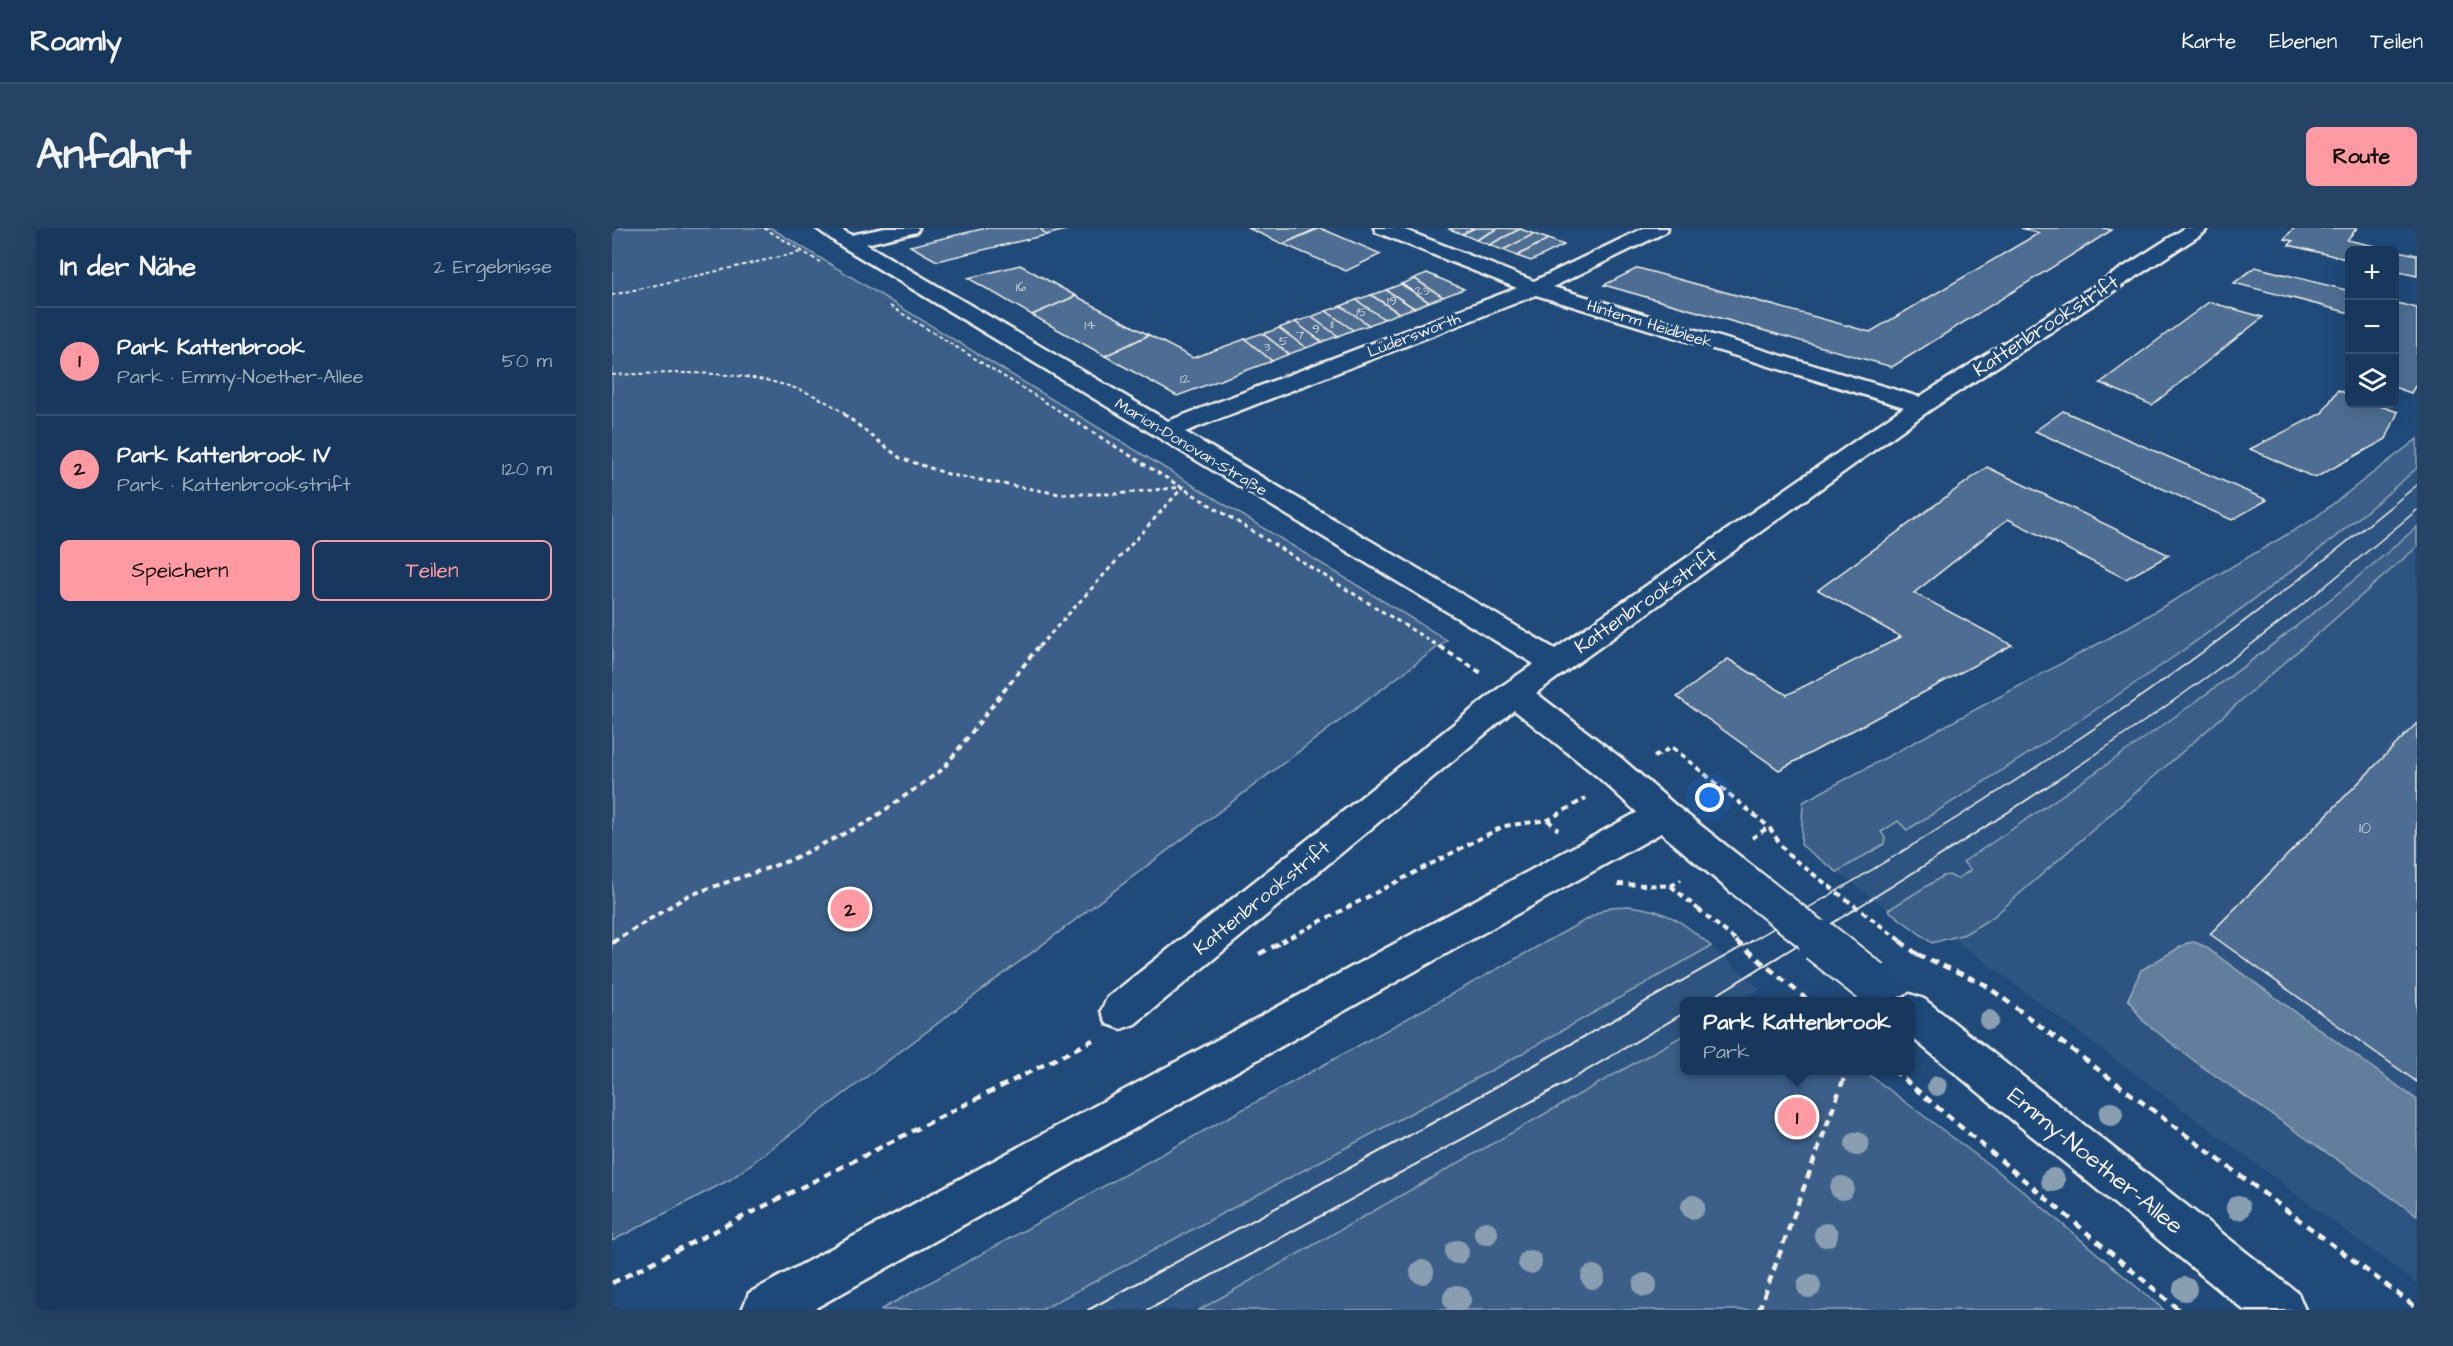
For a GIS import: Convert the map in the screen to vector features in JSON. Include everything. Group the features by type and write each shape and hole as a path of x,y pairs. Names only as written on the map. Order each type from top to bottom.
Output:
{"street":[{"name":"Marion-Donovan-Straße","path":"825,228 1558,664"},
{"path":"848,242 910,228"},
{"name":"Hinterm Heidbleek","path":"1383,228 1535,288 1922,405"},
{"name":"Lüdersworth","path":"1165,431 1535,288 1659,228"},
{"path":"2166,228 2194,231"},
{"name":"Kattenbrookstrift","path":"1121,1011 1514,693 1922,405 2194,231"},
{"path":"1514,693 1609,767 1663,815 1884,992"},
{"path":"766,1310 1663,815"},
{"name":"Emmy-Noether-Allee","path":"1914,1015 2281,1310"}],"path":[{"path":"764,228 822,264"},
{"path":"612,295 848,242"},
{"path":"882,301 1514,693"},
{"path":"612,375 695,372 761,380 801,390 842,412 900,458 951,475 1060,494 1116,494 1183,487"},
{"path":"612,943 687,896 788,861 868,822 943,769 1045,639 1183,487"},
{"path":"1257,955 1504,826 1548,820"},
{"path":"1787,854 1917,954 1984,984 2417,1308"},
{"path":"1671,886 1804,997"},
{"path":"612,1282 1098,1038"},
{"path":"1759,1310 1847,1075"},
{"path":"1898,1075 2179,1310"}],"shaded area":[{"path":"612,228 771,228 1447,640 731,1179 612,1241"},
{"path":"2417,439 2417,468 2358,519 2234,614 2105,704 1907,830 1898,821 1881,832 1885,838 1884,844 1837,872 1801,845 1803,802 2109,638 2312,520"},
{"path":"2417,468 2417,1284 1928,920 2165,725 1963,861 1971,870 1957,879 1943,876 1888,910 1837,872 1884,844 1885,838 1881,832 1898,821 1908,830 2128,688 2260,593"},
{"path":"2417,527 2417,547 1993,917 1965,934 1932,943 1888,910 1943,876 1949,875 1957,879 1971,870 1963,862 2138,743 2252,660 2363,573"},
{"path":"1628,906 1653,910 1673,918 1711,946 1505,1063 1041,1310 880,1310 1600,912 1610,907"},
{"path":"2194,942 2204,946 2417,1100 2417,1215 2197,1063 2143,1021 2128,999 2141,970 2187,943"},
{"path":"1711,946 1761,989 1747,997 1680,997 1680,1037 1199,1310 1041,1310 1505,1063"},
{"path":"1680,1037 1680,1075 1869,1075 2016,1185 2164,1310 1199,1310"}],"building":[{"path":"986,228 1040,228 1046,235 937,261 910,246"},
{"path":"1040,228 1074,228 1046,235"},
{"path":"1248,228 1318,228 1283,244"},
{"path":"1320,228 1381,254 1346,271 1283,244"},
{"path":"1475,228 1462,234 1449,229"},
{"path":"1475,228 1499,228 1476,240 1462,234"},
{"path":"1499,228 1520,229 1489,245 1476,240"},
{"path":"2021,228 2103,228 2112,230 1892,367 1604,285 1638,268 1870,332 2039,233"},
{"path":"2294,228 2357,228 2347,240 2375,246 2345,246 2345,259 2289,245 2293,241 2284,239"},
{"path":"1520,229 1534,234 1503,250 1489,245"},
{"path":"1534,234 1548,239 1517,256 1503,250"},
{"path":"1548,239 1564,245 1531,261 1517,256"},
{"path":"2399,251 2417,255 2417,276 2399,272"},
{"path":"1020,265 1076,296 1032,315 968,278"},
{"path":"2255,267 2345,290 2345,312 2234,283"},
{"path":"1427,273 1464,289 1443,297 1412,279"},
{"path":"1415,279 1443,297 1429,302 1401,284"},
{"path":"1401,284 1429,302 1414,308 1386,290"},
{"path":"1386,290 1414,308 1399,313 1371,295"},
{"path":"1371,295 1399,313 1384,319 1356,300"},
{"path":"1076,296 1149,335 1105,356 1032,315"},
{"path":"1356,300 1384,319 1369,325 1341,306"},
{"path":"2209,302 2263,317 2152,405 2100,383"},
{"path":"2399,303 2417,308 2417,383 2411,393 2399,389"},
{"path":"1341,306 1369,325 1353,330 1326,311"},
{"path":"1326,311 1353,330 1338,336 1311,317"},
{"path":"1311,317 1338,336 1322,342 1295,322"},
{"path":"1295,322 1322,342 1306,348 1279,328"},
{"path":"1279,328 1306,348 1289,354 1263,334"},
{"path":"1262,333 1289,354 1272,361 1245,339"},
{"path":"1149,335 1193,358 1245,339 1272,361 1177,396 1105,356"},
{"path":"2338,390 2345,393 2345,408 2386,408 2398,412 2386,439 2315,478 2250,449 2322,413"},
{"path":"2063,411 2267,500 2232,520 2035,431"},
{"path":"1987,467 2169,555 2126,579 2008,519 1914,593 2012,645 1779,770 1677,697 1728,659 1787,695 1901,637 1818,590"},
{"path":"2417,723 2417,1082 2210,934"}],"tram line":[{"path":"1750,942 1946,825 2108,719 2243,622 2417,485"},
{"path":"1802,942 2028,799 2139,725 2291,614 2417,510"},
{"path":"1088,1310 1434,1122 1752,941"},
{"path":"1713,997 1804,941"},
{"path":"1148,1310 1569,1081 1680,1015"}],"place":[{"name":"Park Kattenbrook IV","path":"850,909"},
{"name":"Park Kattenbrook","path":"1797,1117"}]}
